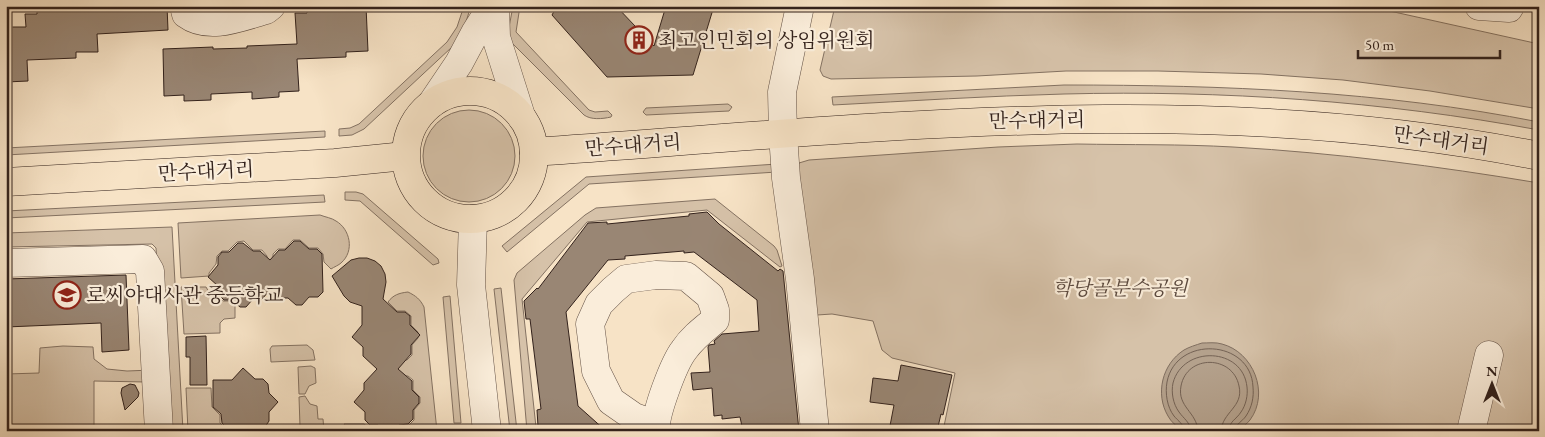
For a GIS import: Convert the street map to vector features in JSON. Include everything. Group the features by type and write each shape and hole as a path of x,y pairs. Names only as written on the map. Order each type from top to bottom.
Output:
{"main road":[{"path":"471,91 490,94 507,103 521,116 530,133 534,152 533,168 527,184 518,198 505,209 490,216 473,219 456,218 440,212 426,202 415,189 408,173 405,156 408,136 418,118 432,103 451,94 471,91"},
{"name":"만수대거리","path":"534,152 969,122 1153,118 1255,121 1337,127 1419,136 1539,156"},
{"name":"만수대거리","path":"6,182 335,163 405,156"}],"street":[{"path":"184,6 186,14 194,20 223,22 266,10 271,6"},
{"path":"432,103 460,63 474,33 494,6"},
{"path":"494,6 496,37 521,116"},
{"path":"800,6 782,92 783,134 786,178 800,278 815,431"},
{"path":"1479,6 1509,8 1510,6"},
{"path":"473,219 471,285 487,431"},
{"path":"6,263 143,260 150,271 159,431"},
{"path":"656,275 686,276 710,296 715,310 715,320 694,337 682,351 673,369 656,428 634,417 612,401 596,371 590,324 599,304 626,280 656,275"},
{"path":"1471,431 1489,354"}],"green space":[{"path":"464,6 471,6 463,31 452,47 364,129 352,135 339,136 339,129 350,128 359,124 447,42 457,27"},
{"path":"513,6 520,6 516,32 589,110 595,112 608,111 612,115 611,117 597,119 584,115 507,38"},
{"path":"835,6 1367,6 1539,44 1539,109 1430,91 1343,80 1261,74 1066,71 977,76 831,79 823,76 820,70"},
{"path":"1064,85 1183,86 1362,97 1421,103 1539,122 1539,130 1480,120 1362,105 1243,96 1123,93 1064,94 833,105 832,97"},
{"path":"728,104 732,107 729,111 646,115 643,112 646,108"},
{"path":"469,110 487,113 502,123 512,138 515,156 512,174 502,189 487,199 469,202 451,199 436,189 426,174 423,156 426,138 436,123 451,113"},
{"path":"325,131 325,137 6,155 6,148"},
{"name":"학당골분수공원","path":"1077,144 1214,146 1310,153 1425,166 1539,183 1539,431 943,431 955,373 892,358 882,350 873,321 832,314 817,315 795,172 799,163 809,160 998,147"},
{"path":"777,164 777,172 589,184 507,252 502,246 586,177"},
{"path":"345,192 363,194 438,259 439,263 433,265 360,201 345,200"},
{"path":"324,195 325,202 6,218 6,211"},
{"path":"715,199 774,246 782,266 780,267 707,210 587,222 522,299 536,427 540,431 527,431 514,280 517,273 585,215 596,208"},
{"path":"320,215 333,219 341,225 345,229 349,240 348,252 345,258 340,264 331,269 324,262 323,254 318,248 309,248 300,240 293,240 285,249 278,249 273,254 273,262 267,264 267,256 262,250 253,250 244,241 237,242 228,251 222,251 217,256 216,264 209,273 209,276 181,278 178,223"},
{"path":"172,227 183,431 168,431 156,248 152,244 6,247 6,233"},
{"path":"181,287 206,287 210,294 217,295 223,301 230,301 235,306 235,318 224,319 220,323 220,333 184,334"},
{"path":"501,288 517,431 510,431 494,289"},
{"path":"408,292 418,298 424,307 437,431 395,431 400,426 409,425 414,420 414,410 420,403 420,397 413,390 413,380 408,376 399,376 391,368 398,361 407,360 412,355 412,345 418,338 418,332 411,325 411,316 405,311 397,311 388,302 396,295"},
{"path":"450,296 461,423 454,423 443,297"},
{"path":"307,345 313,350 315,360 271,362 270,349 272,346"},
{"path":"63,346 93,347 94,359 107,369 127,371 152,370 146,382 94,381 94,431 6,431 6,374 39,373 40,348"},
{"path":"311,366 315,368 316,383 309,386 305,394 299,394 298,367"},
{"path":"186,388 211,388 212,407 220,415 220,423 226,429 234,429 236,431 188,431"},
{"path":"305,396 310,404 317,406 318,419 323,419 324,431 254,431 270,427 300,426 299,397"},
{"path":"344,424 364,424 369,428 378,428 381,431 349,431"}],"water":[{"path":"1202,343 1220,343 1233,348 1250,364 1255,375 1258,386 1256,409 1250,420 1238,431 1181,431 1169,418 1164,407 1162,398 1163,380 1170,363 1184,350"}],"building":[{"path":"44,6 167,6 168,30 97,34 98,52 76,52 76,58 27,60 28,81 6,82 6,27 26,27 25,14 37,14 37,9 44,9"},
{"path":"314,6 366,6 368,51 346,52 346,57 297,59 299,91 279,92 279,97 252,99 252,92 211,94 211,100 184,101 184,95 164,96 163,49 247,48 247,46 297,44 295,13 307,13 307,8 314,8"},
{"name":"최고인민회의 상임위원회","path":"557,6 616,6 654,46 666,6 714,6 693,75 607,77 552,15"},
{"path":"707,212 719,224 778,271 780,269 783,271 799,431 743,431 740,417 722,419 722,415 714,416 712,388 693,390 691,373 710,372 709,345 715,344 714,341 722,334 759,331 757,300 694,252 684,253 684,251 625,256 625,259 608,260 566,312 578,406 606,431 543,431 538,426 537,410 541,409 530,319 526,319 524,301 538,289 588,223 607,222 607,224 689,216 689,214"},
{"path":"294,241 300,241 309,249 317,249 322,254 323,292 318,297 309,297 302,305 296,305 288,298 280,298 271,289 262,299 253,299 246,307 240,307 232,300 224,300 219,295 218,286 208,277 218,265 218,257 222,252 229,252 238,243 243,243 253,251 260,251 270,260 279,250 285,250"},
{"path":"367,258 381,266 386,282 383,299 397,312 405,312 410,316 410,325 420,335 411,345 411,354 398,369 412,381 412,390 419,397 419,403 413,410 413,419 408,424 399,425 394,431 384,431 378,425 370,425 365,420 365,412 354,402 364,390 364,383 377,369 363,356 363,347 352,337 362,325 362,306 350,302 344,296 332,276 351,260"},
{"name":"로씨야대사관 중등학교","path":"126,275 129,350 102,352 101,323 6,327 6,279"},
{"path":"206,336 207,385 190,385 190,357 186,357 186,337"},
{"path":"901,365 952,375 943,415 941,414 937,431 889,431 894,405 870,402 873,378 898,381"},
{"path":"243,368 255,379 263,379 268,384 269,393 278,402 269,412 269,421 265,427 256,427 252,431 238,431 234,427 227,428 222,423 221,414 213,407 213,380 232,380"},
{"path":"130,384 135,385 139,393 138,397 125,410 121,393 122,388"}],"place":[{"name":"최고인민회의 상임위원회","path":"639,40"},
{"name":"로씨야대사관 중등학교","path":"67,295"}]}
